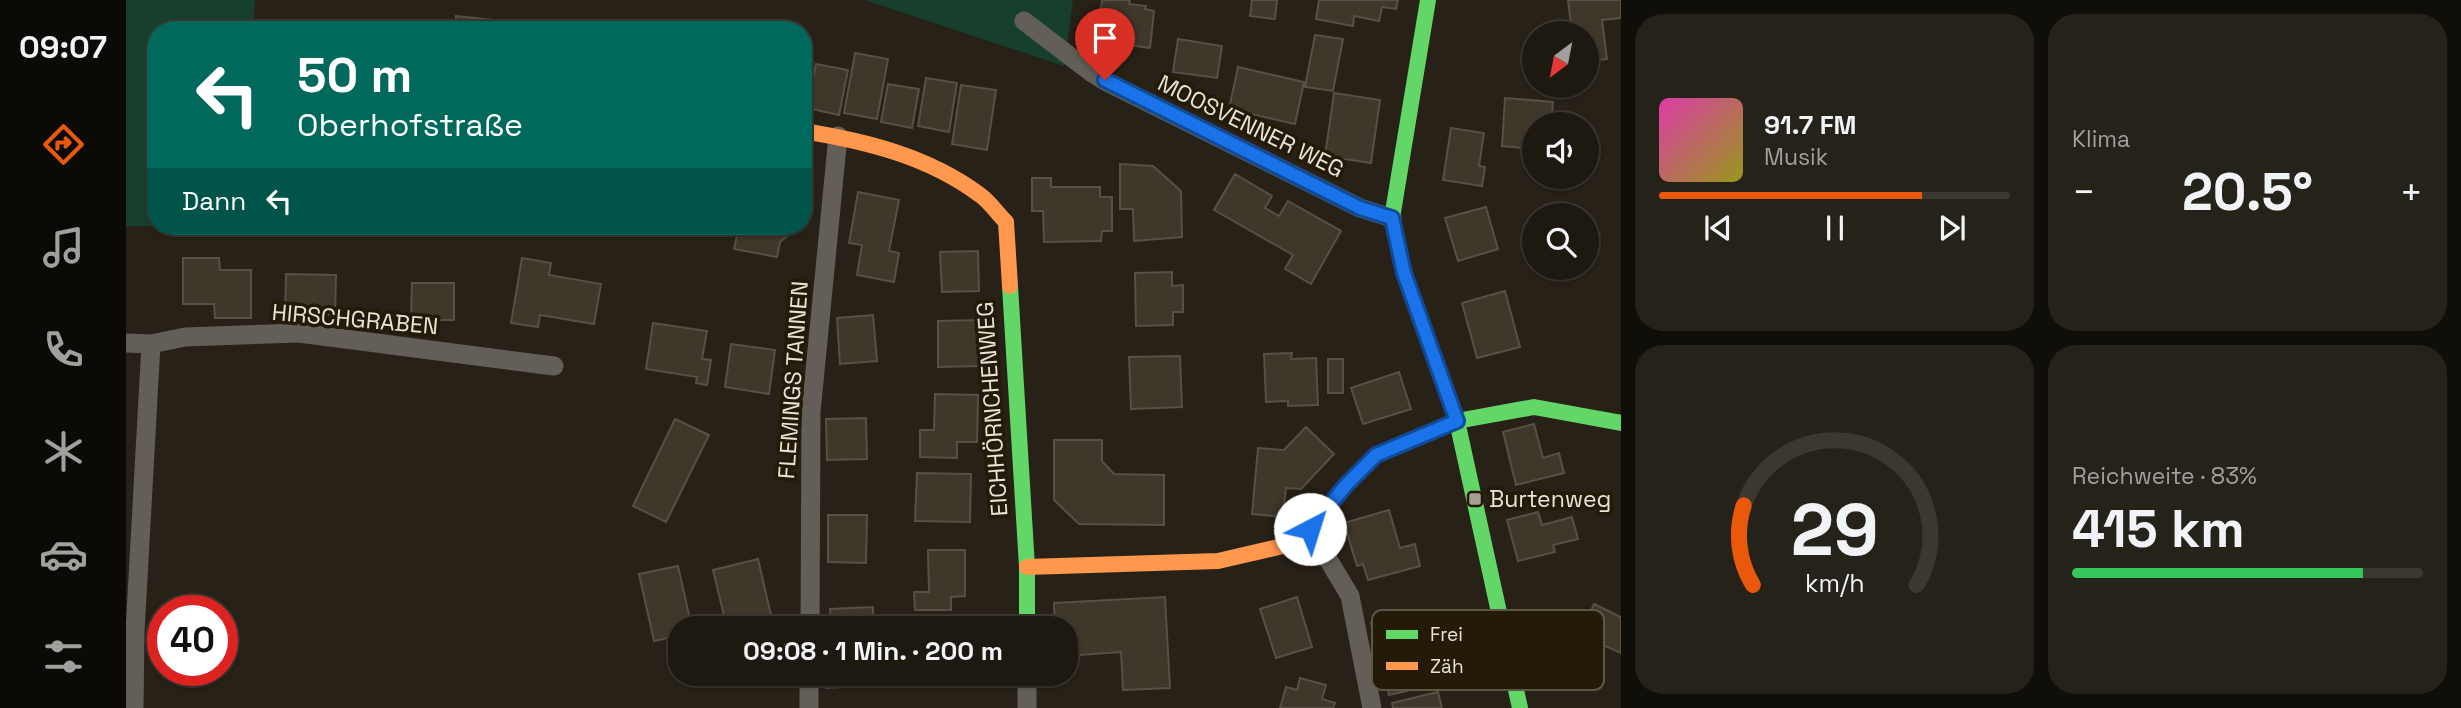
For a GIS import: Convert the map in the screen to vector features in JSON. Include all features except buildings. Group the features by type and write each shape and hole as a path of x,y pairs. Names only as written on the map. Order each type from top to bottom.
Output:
{"street":[{"path":"1428,0 1392,218 1404,273 1457,421 1498,610"},
{"name":"MOOSVENNER WEG","path":"1024,20 1092,74 1360,208 1392,218"},
{"name":"EICHHÖRNCHENWEG","path":"812,132 900,151 949,174 982,196 1006,222 1027,568 1027,616"},
{"name":"FLEMINGS TANNEN","path":"810,616 811,412 838,136"},
{"name":"HIRSCHGRABEN","path":"126,343 151,344 185,337 299,333 554,366"},
{"path":"134,708 136,619 151,344"},
{"path":"1027,568 1218,561 1283,546 1310,529 1346,485 1376,455 1457,421 1534,407 1621,423"},
{"path":"1310,529 1350,596 1371,708"},
{"path":"809,686 809,708"},
{"path":"1027,686 1027,708"},
{"path":"1516,690 1520,708"}],"green space":[{"path":"126,0 255,0 254,21 147,21 147,226 126,226"},
{"path":"865,0 1073,0 1064,66"}],"traffic: fast":[{"path":"1428,0 1392,218 1404,273 1457,421 1498,610"},
{"path":"1010,286 1027,567 1027,616"},
{"path":"1297,537 1310,529 1346,485 1376,455 1457,421 1534,407 1621,423"},
{"path":"1516,690 1520,708"}],"traffic: slow":[{"path":"812,133 873,145 917,160 960,181 980,195 1006,222 1010,286"},
{"path":"1027,567 1218,561 1283,546 1297,537"}],"place":[{"name":"Burtenweg","path":"1475,499"}],"route":[{"path":"1105,80 1360,208 1392,218 1404,273 1457,421 1376,455 1346,485 1310,529"}]}
